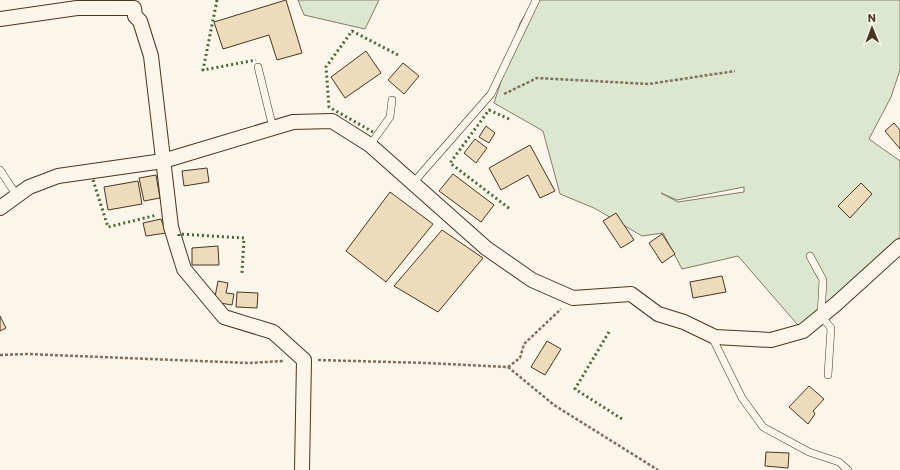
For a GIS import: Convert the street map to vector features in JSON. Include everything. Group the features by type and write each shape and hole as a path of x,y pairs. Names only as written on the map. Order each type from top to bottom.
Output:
{"street":[{"path":"0,19 77,8 134,8 135,16 140,21 151,56 171,227 184,269 224,318 273,332 304,360 302,470"},
{"path":"0,208 29,187 58,176 163,161 293,122 332,121 370,144 486,248 532,280 573,298 631,294 658,314 710,333 715,337 771,340 803,331 900,246"}],"lane":[{"path":"413,183 491,94 536,0"},
{"path":"258,67 273,128"},
{"path":"370,144 390,117 392,100"},
{"path":"0,170 17,196"},
{"path":"810,256 823,280 821,316 831,328 828,375"},
{"path":"710,333 742,398 763,426 809,452 839,462 848,470"}],"path":[{"path":"482,104 537,78 649,84 735,71"},
{"path":"508,367 520,358 524,344 573,298"},
{"path":"0,355 27,354 249,363 304,360 427,362 508,367 554,405 658,470"}],"green space":[{"path":"298,0 379,0 365,29 304,15"},
{"path":"534,0 900,0 900,70 891,97 869,139 900,161 900,236 880,264 803,331 738,256 682,269 663,233 642,236 594,208 560,194 543,131 494,103 520,23","holes":["744,187 744,192 678,202 661,193 677,200"]}],"building":[{"path":"286,0 302,53 277,60 269,35 223,49 214,22"},
{"path":"366,51 381,73 345,98 331,77"},
{"path":"403,63 419,76 404,94 388,80"},
{"path":"894,123 900,130 900,149 885,131"},
{"path":"486,126 495,133 489,143 479,137"},
{"path":"475,139 487,148 476,163 464,153"},
{"path":"530,145 555,191 540,198 528,175 501,190 489,168"},
{"path":"207,168 209,182 184,186 182,171"},
{"path":"453,174 494,205 481,222 439,191"},
{"path":"156,175 160,198 144,201 139,178"},
{"path":"138,181 142,204 108,210 104,187"},
{"path":"861,183 872,194 850,218 838,206"},
{"path":"390,192 433,224 386,282 346,251"},
{"path":"616,213 634,240 621,248 603,221"},
{"path":"161,219 166,233 146,236 143,223"},
{"path":"442,230 483,258 438,312 394,286"},
{"path":"662,234 675,254 662,263 649,243"},
{"path":"218,246 219,265 192,265 192,248"},
{"path":"722,276 726,292 693,298 690,282"},
{"path":"218,281 228,283 226,293 234,294 232,305 214,302"},
{"path":"237,292 258,293 257,308 236,307"},
{"path":"0,316 6,328 0,331"},
{"path":"547,341 561,349 545,375 531,367"},
{"path":"809,386 824,399 813,411 815,414 808,424 789,407"},
{"path":"766,452 789,453 788,468 765,466"}],"hedge":[{"path":"217,0 203,70 256,60"},
{"path":"373,132 329,107 326,67 352,31 398,55"},
{"path":"509,119 489,110 450,163 510,209"},
{"path":"93,180 108,227 157,215"},
{"path":"179,236 179,234 244,238 242,273"},
{"path":"609,332 575,389 622,419"}]}
